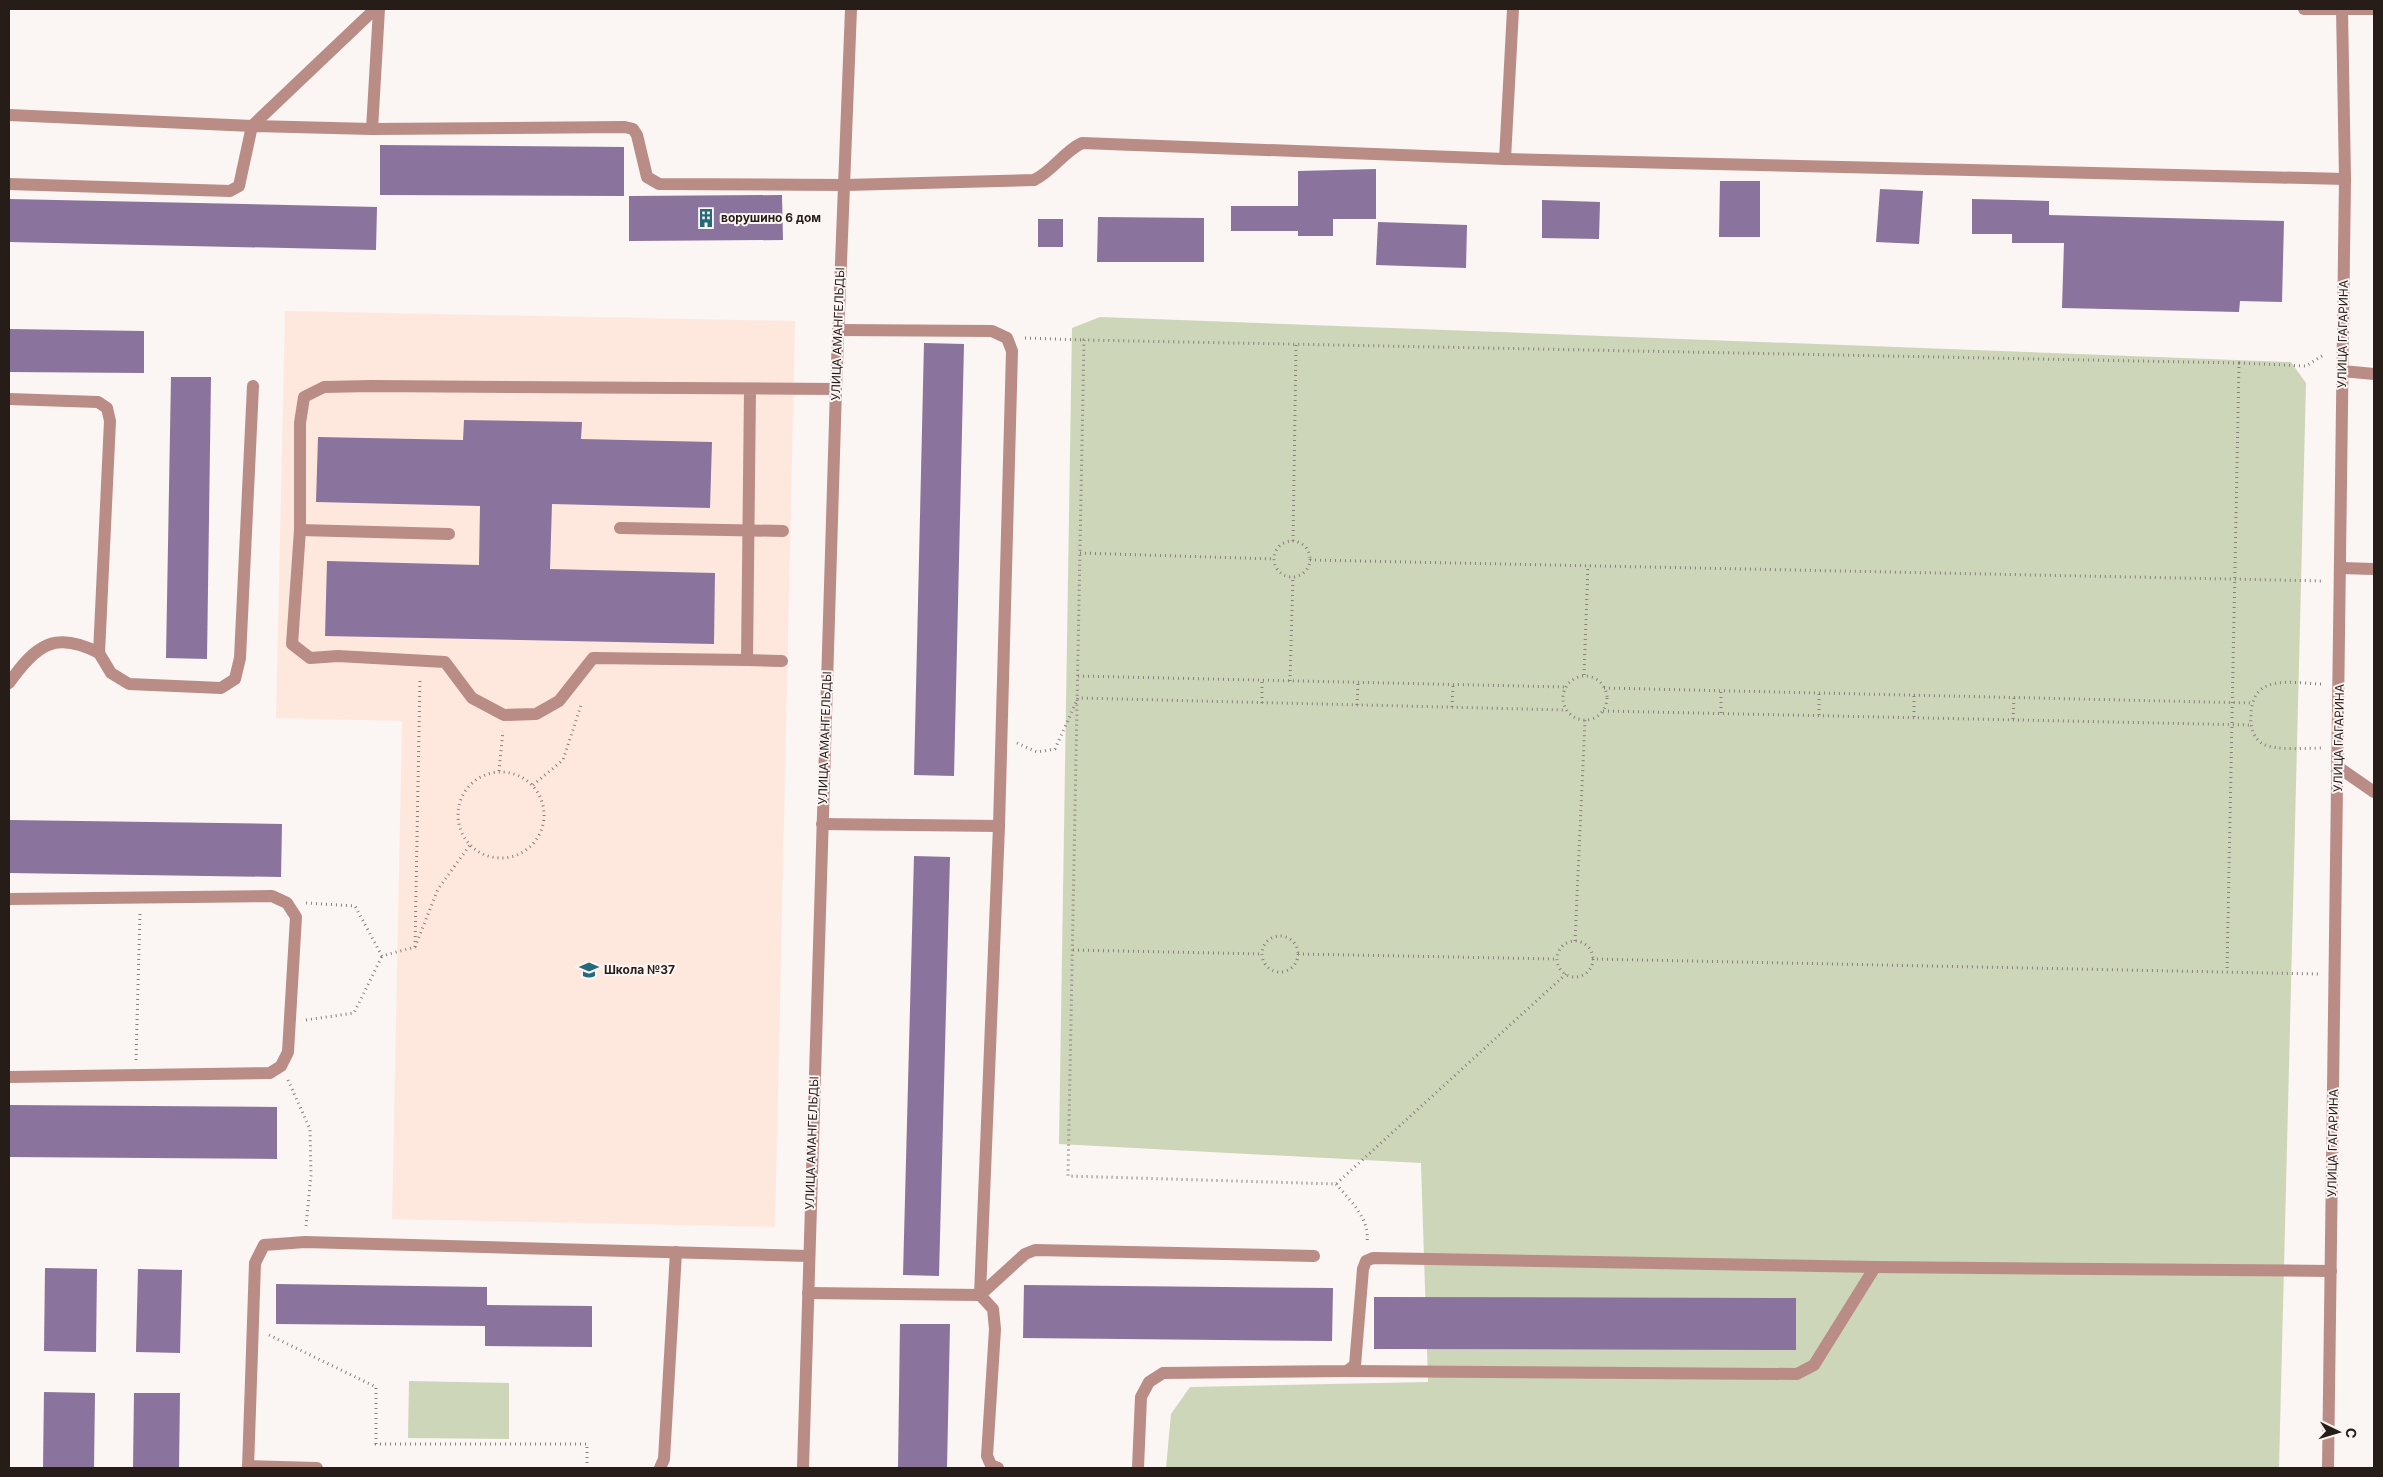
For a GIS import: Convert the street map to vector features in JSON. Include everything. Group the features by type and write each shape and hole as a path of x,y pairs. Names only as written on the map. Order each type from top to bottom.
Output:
{"street":[{"path":"9,184 230,191 238,186 252,126 375,9"},
{"path":"372,128 379,9"},
{"name":"УЛИЦА АМАНГЕЛЬДЫ","path":"802,1468 850,9"},
{"path":"1505,159 1513,9"},
{"path":"2304,9 2374,10"},
{"name":"УЛИЦА ГАГАРИНА","path":"2328,1468 2345,179 2342,9"},
{"path":"9,115 252,126 372,128 625,127 633,129 637,135 647,177 659,184 844,185 1034,180 1046,175 1074,147 1082,143 1505,159 2345,179"},
{"path":"838,330 992,331 1007,338 1012,351 999,826 980,1296"},
{"path":"2342,372 2374,374"},
{"path":"9,683 40,649 56,640 80,643 99,653 111,673 129,684 221,688 235,679 240,658 253,386"},
{"path":"782,660 593,658 559,701 536,714 504,715 472,698 445,662 338,656 310,658 292,644 300,530 300,423 304,397 324,386 836,389"},
{"path":"747,660 750,530 750,389"},
{"path":"9,399 98,402 107,408 110,421 99,653"},
{"path":"620,528 783,530"},
{"path":"300,530 449,534"},
{"path":"2341,568 2374,569"},
{"path":"2338,767 2374,792"},
{"path":"822,824 999,826"},
{"path":"9,899 272,896 287,903 296,917 288,1052 281,1066 270,1073 9,1077"},
{"path":"317,1468 248,1467 255,1263 264,1245 305,1242 808,1256"},
{"path":"980,1296 1025,1254 1035,1250 1314,1256"},
{"path":"660,1468 664,1459 676,1252"},
{"path":"1347,1371 1354,1365 1357,1356 1363,1269 1366,1261 1373,1258 1875,1267 2331,1271"},
{"path":"1138,1468 1141,1397 1150,1382 1163,1373 1347,1371 1797,1374 1814,1365 1875,1267"},
{"path":"808,1293 980,1296 993,1309 995,1329 987,1456 991,1465 998,1468"}],"path":[{"path":"1007,338 2239,363 2306,366 2342,344"},
{"path":"1084,340 1068,1176 1336,1184 1566,974"},
{"path":"1293,541 1296,345"},
{"path":"2227,972 2239,363"},
{"path":"1293,541 1303,545 1310,554 1310,560 1303,573 1293,576 1282,573 1275,559 1282,544 1293,541"},
{"path":"1080,553 1275,559"},
{"path":"1310,560 2341,581"},
{"path":"1584,676 1588,565"},
{"path":"1290,681 1293,576"},
{"path":"415,947 420,661"},
{"path":"1078,676 1565,687"},
{"path":"1584,676 1598,680 1604,688 1607,698 1603,710 1596,717 1585,720 1574,718 1566,710 1562,700 1565,687 1571,680 1584,676"},
{"path":"1262,680 1262,703"},
{"path":"1357,705 1358,683"},
{"path":"2338,749 2273,747 2263,744 2256,737 2250,724 2251,703 2256,693 2264,686 2274,683 2339,684"},
{"path":"1452,685 1452,707"},
{"path":"1604,688 2251,703"},
{"path":"1721,690 1721,713"},
{"path":"1818,715 1819,693"},
{"path":"1914,695 1914,717"},
{"path":"1001,731 1023,748 1037,752 1055,749 1078,698"},
{"path":"1078,698 1566,710"},
{"path":"2013,720 2014,698"},
{"path":"533,785 563,760 582,699"},
{"path":"1603,710 2250,724"},
{"path":"499,771 504,715"},
{"path":"1575,941 1585,720"},
{"path":"499,771 512,772 533,785 540,795 544,813 541,831 535,842 515,856 503,858 491,857 470,845 458,823 461,798 476,779 499,771"},
{"path":"415,947 438,888 470,845"},
{"path":"136,1075 140,898"},
{"path":"287,903 354,906 382,956"},
{"path":"1281,936 1286,937 1295,944 1298,954 1294,966 1283,971 1271,969 1264,960 1263,954 1266,943 1275,937 1281,936"},
{"path":"1575,941 1581,942 1590,949 1592,960 1588,971 1584,974 1572,976 1561,970 1557,959 1560,948 1564,944 1575,941"},
{"path":"290,1020 320,1020 354,1013 382,956 415,947"},
{"path":"1073,950 1263,954"},
{"path":"1298,954 1557,959"},
{"path":"1592,960 2336,975"},
{"path":"281,1066 310,1129 311,1175 305,1242"},
{"path":"1336,1184 1365,1220 1368,1233 1366,1261"},
{"path":"253,1327 376,1387 376,1444 587,1444 587,1468"}],"shaded area":[{"name":"Школа №37","path":"285,311 795,321 775,1227 392,1219 402,721 276,718"}],"green space":[{"path":"1100,317 2291,362 2306,383 2279,1468 1166,1468 1171,1414 1190,1387 1428,1382 1421,1163 1059,1144 1072,328"},
{"path":"409,1381 509,1383 509,1439 408,1438"}],"building":[{"path":"380,145 624,147 624,196 380,195"},
{"path":"1376,169 1376,219 1333,219 1333,236 1298,236 1298,231 1231,231 1231,206 1298,206 1298,171"},
{"path":"1720,181 1760,181 1760,237 1719,237"},
{"path":"1880,189 1923,191 1919,244 1876,242"},
{"name":"ворушино 6 дом","path":"782,195 783,240 629,241 629,196"},
{"path":"9,199 377,207 376,250 9,242"},
{"path":"1972,199 2049,201 2049,215 2284,221 2282,302 2240,301 2239,312 2062,308 2064,243 2012,243 2012,234 1972,234"},
{"path":"1542,200 1600,202 1599,239 1542,238"},
{"path":"1098,217 1204,218 1204,262 1097,262"},
{"path":"1038,219 1063,219 1063,247 1038,247"},
{"path":"1378,222 1467,225 1466,268 1376,265"},
{"path":"9,329 144,331 144,373 9,372"},
{"path":"924,343 964,344 954,776 914,775"},
{"path":"171,377 211,377 207,659 166,658"},
{"path":"464,420 582,422 581,439 712,442 710,508 552,504 550,569 715,573 714,644 325,636 327,561 479,565 480,506 316,502 318,437 463,440"},
{"path":"9,820 282,824 281,877 9,873"},
{"path":"914,856 950,857 939,1276 903,1275"},
{"path":"9,1105 277,1107 277,1159 9,1157"},
{"path":"45,1268 97,1269 96,1352 44,1351"},
{"path":"138,1269 182,1270 180,1353 136,1352"},
{"path":"276,1284 487,1287 487,1305 592,1306 592,1347 485,1346 485,1326 276,1324"},
{"path":"1024,1285 1333,1288 1332,1341 1023,1338"},
{"path":"1374,1297 1796,1298 1796,1350 1374,1349"},
{"path":"900,1324 950,1324 947,1468 898,1468"},
{"path":"44,1392 95,1393 94,1468 43,1468"},
{"path":"134,1393 180,1393 179,1468 133,1468"}],"place":[{"name":"ворушино 6 дом","path":"706,218"},
{"name":"Школа №37","path":"589,970"}]}
